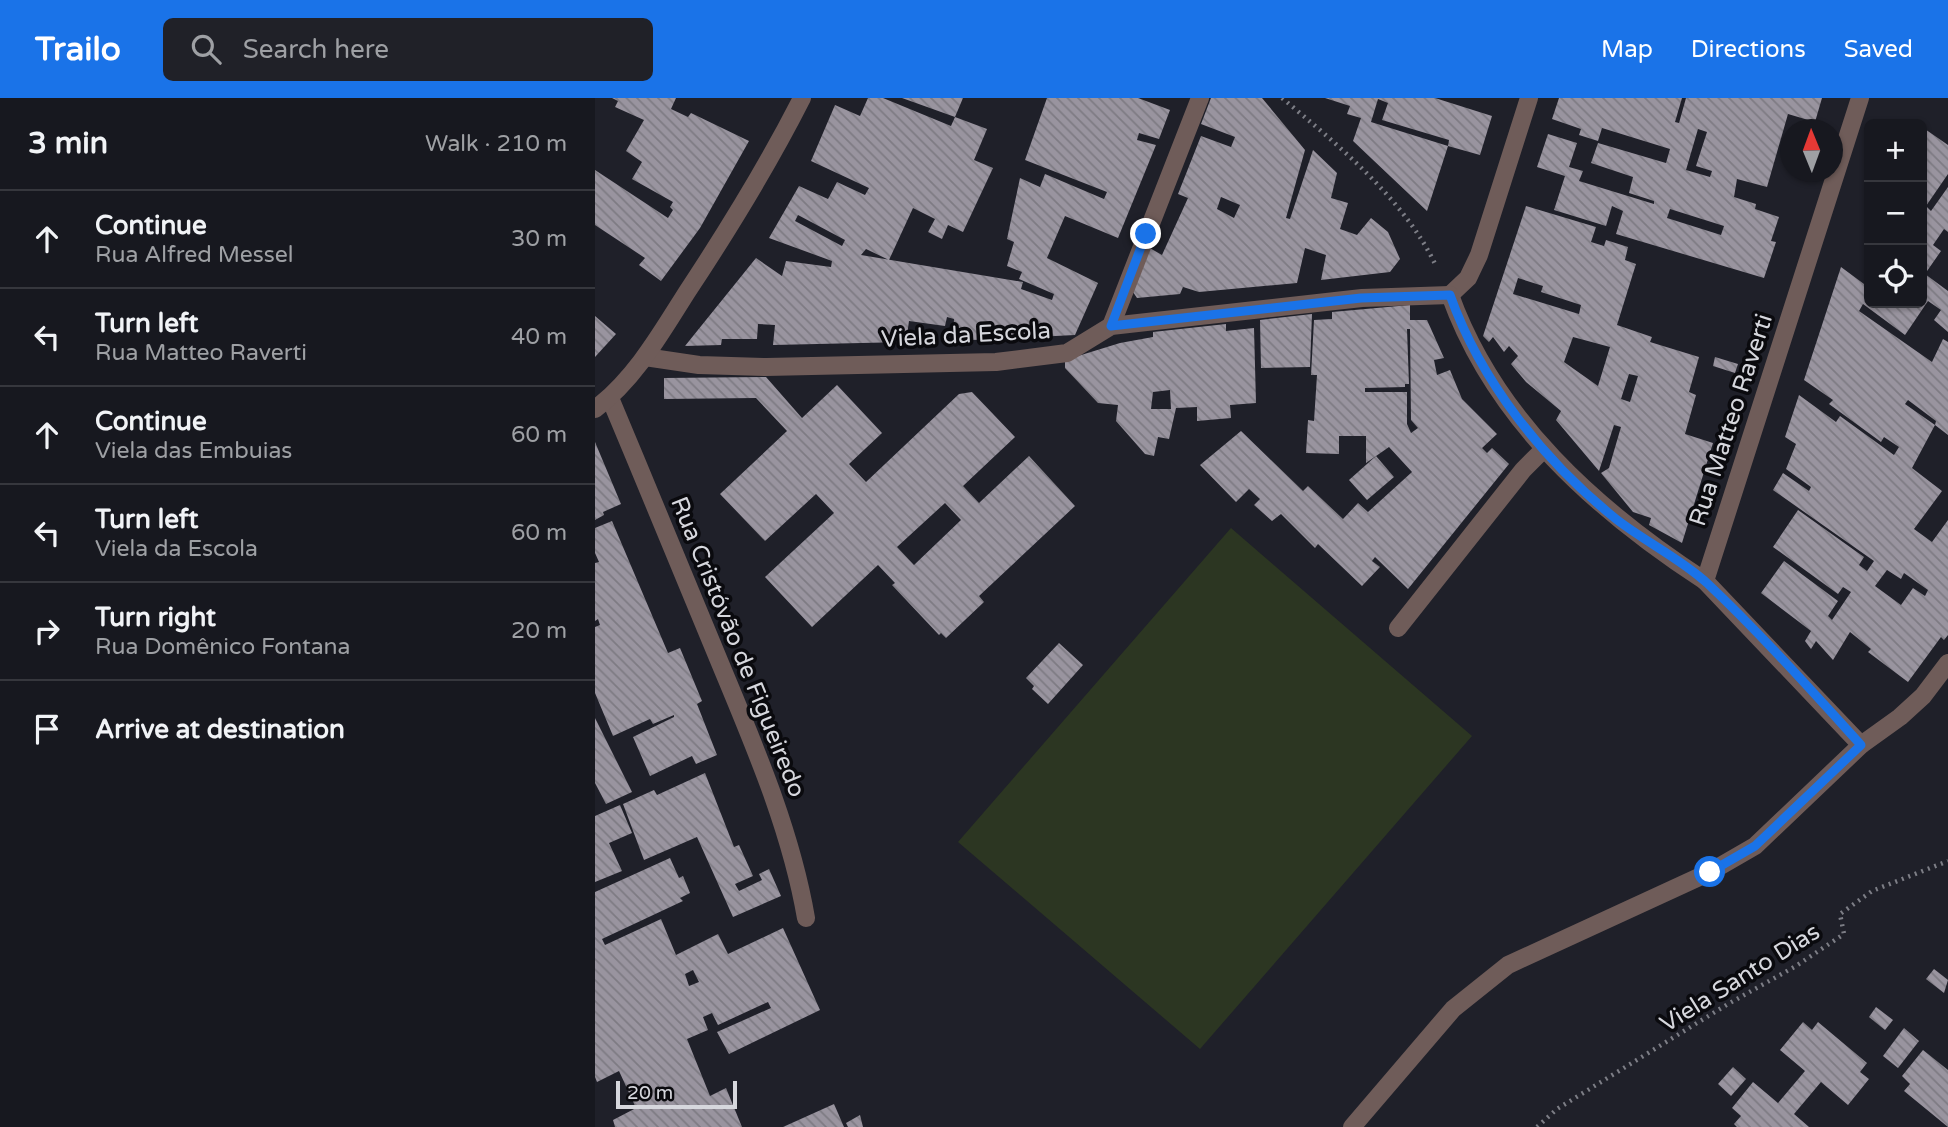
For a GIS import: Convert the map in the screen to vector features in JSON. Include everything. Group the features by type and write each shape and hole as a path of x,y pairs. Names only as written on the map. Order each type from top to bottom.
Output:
{"street":[{"path":"602,404 645,357 760,180 802,98"},
{"path":"1111,326 1200,98"},
{"path":"1529,98 1479,255 1468,278 1450,295 1462,331 1485,371 1543,450 1613,517 1705,581 1861,745"},
{"name":"Rua Matteo Raverti","path":"1705,581 1860,98"},
{"name":"Viela da Escola","path":"645,357 741,367 996,362 1067,353 1111,326 1361,298 1450,295"},
{"name":"Rua Cristóvão de Figueiredo","path":"602,404 745,725 789,843 799,876 806,918"},
{"path":"1398,628 1523,470 1543,450"},
{"path":"1352,1127 1453,1009 1508,965 1710,872 1755,846 1861,745 1900,717 1948,663"}],"path":[{"path":"1282,98 1324,132 1410,223 1430,254 1450,295"},
{"name":"Viela Santo Dias","path":"1537,1127 1557,1109 1728,1004 1796,967 1844,933 1840,914 1873,891 1948,861"}],"green space":[{"path":"1231,528 1472,736 1200,1049 958,842"}],"building":[{"path":"612,98 676,98 671,109 688,117 691,113 749,141 700,228 661,281 639,265 645,258 595,225 595,170 668,218 673,210 670,207 673,202 632,179 642,162 626,151 644,120 615,107 618,101"},
{"path":"868,98 883,98 951,126 955,117 987,129 974,160 993,168 963,232 948,225 942,239 928,232 935,219 913,208 889,260 1023,282 1021,289 1052,300 1054,294 1019,279 1022,272 1007,266 1014,242 1007,239 1020,178 1040,187 1045,174 1104,199 1107,192 1025,160 1047,98 1138,98 1170,110 1159,139 1139,133 1137,140 1156,145 1118,238 1065,216 1047,258 1098,283 1075,335 953,341 954,319 947,317 945,326 909,321 906,342 773,345 775,325 758,324 757,339 722,339 721,345 685,346 756,258 782,276 786,261 831,267 832,261 769,238 799,186 828,199 837,182 865,195 869,188 811,161 835,105 860,116","holes":["798,215 845,240 842,246 795,221","866,249 888,259 861,255"]},
{"path":"902,98 963,98 955,117"},
{"path":"1211,98 1262,98 1305,150 1286,218 1290,219 1313,150 1337,173 1331,198 1348,203 1340,229 1357,235 1371,218 1388,232 1400,259 1390,272 1321,280 1326,255 1305,248 1297,283 1199,292 1183,287 1180,294 1137,298 1131,289 1148,247 1162,255 1188,198 1178,194 1201,136 1231,147 1235,137 1201,124","holes":["1221,197 1240,205 1234,218 1217,209"]},
{"path":"1325,98 1435,98 1492,116 1480,155 1448,146 1427,211 1353,141 1361,118 1347,114 1350,106","holes":["1378,99 1388,103 1382,120 1449,140 1448,146 1371,122"]},
{"path":"1559,98 1682,98 1675,122 1679,123 1686,98 1822,98 1816,119 1788,114 1787,119 1780,119 1780,142 1767,187 1737,179 1734,197 1756,204 1755,209 1779,217 1771,241 1776,242 1764,278 1616,234 1623,211 1612,206 1606,226 1554,210 1565,176 1537,167 1548,134 1577,143 1569,167 1583,171 1579,181 1654,204 1654,201 1629,193 1633,177 1591,163 1598,143 1666,163 1670,149 1602,128 1598,141 1579,135 1581,129 1552,119","holes":["1698,129 1707,132 1696,166 1712,171 1710,177 1686,170","1670,209 1724,226 1721,235 1667,218"]},
{"path":"1927,130 1948,145 1948,174 1927,205"},
{"path":"1948,187 1948,232 1944,229 1933,245 1941,251 1927,271 1927,207 1931,211"},
{"path":"1526,206 1596,227 1591,242 1604,246 1606,240 1628,247 1625,260 1636,264 1617,325 1652,337 1650,342 1699,357 1689,392 1696,395 1685,434 1713,443 1682,543 1649,525 1651,518 1633,512 1601,473 1609,468 1621,427 1614,425 1599,471 1556,420 1561,411 1526,382 1511,364 1518,356 1509,346 1504,352 1493,337 1489,342 1483,336","holes":["1518,278 1543,286 1541,292 1581,305 1579,314 1513,294","1573,337 1610,347 1598,386 1564,362","1629,374 1638,376 1630,402 1621,399"]},
{"path":"1841,267 1864,284 1864,305 1859,311 1932,362 1943,339 1948,342 1948,435 1935,425 1912,468 1942,491 1914,529 1932,542 1948,520 1948,635 1944,640 1941,637 1908,682 1868,652 1871,649 1850,632 1833,660 1816,641 1811,649 1805,641 1811,631 1761,593 1784,561 1838,601 1828,616 1832,620 1851,592 1843,587 1838,594 1773,547 1798,510 1864,557 1859,565 1867,571 1874,561 1773,490 1783,473 1809,491 1811,487 1786,469 1796,444 1785,437 1799,395 1836,422 1840,416 1894,455 1899,447 1884,437 1881,442 1829,404 1833,400 1804,380","holes":["1908,400 1936,421 1935,425 1905,404","1887,570 1901,579 1904,573 1928,590 1925,596 1913,588 1901,605 1875,586"]},
{"path":"1927,275 1948,291 1948,332 1934,320 1941,310 1928,301"},
{"path":"1410,305 1410,320 1427,320 1444,358 1434,360 1437,375 1450,370 1462,399 1497,434 1482,448 1487,453 1492,448 1509,464 1408,589 1375,557 1372,561 1380,567 1362,586 1318,544 1315,548 1281,514 1272,521 1254,505 1260,499 1249,489 1236,502 1200,465 1241,431 1303,491 1308,486 1343,519 1358,503 1368,512 1412,472 1389,447 1366,463 1366,436 1339,436 1339,454 1306,453 1308,420 1314,421 1317,375 1311,375 1314,320 1332,319 1332,312","holes":["1407,329 1410,329 1411,420 1418,428 1411,433 1407,424 1407,392 1365,392 1365,388 1405,387 1405,384 1409,384"]},
{"path":"1868,308 1923,308 1905,335"},
{"path":"1312,314 1310,367 1261,368 1260,320"},
{"path":"595,316 616,334 595,357"},
{"path":"1226,324 1226,331 1254,328 1256,403 1230,405 1231,418 1197,421 1197,407 1176,408 1169,439 1158,437 1154,456 1145,454 1116,421 1118,405 1098,403 1065,368 1065,360 1120,343 1153,337 1153,332","holes":["1170,390 1171,409 1151,409 1153,392"]},
{"path":"1715,357 1738,364 1735,373 1713,366"},
{"path":"766,377 802,418 837,385 882,433 849,464 866,482 959,394 972,392 1015,437 963,486 979,503 1029,456 1075,506 979,596 984,602 946,638 941,633 939,635 892,585 895,583 878,565 812,627 765,577 834,513 816,494 765,541 720,494 787,431 756,398 664,399 664,378","holes":["945,503 961,520 914,565 897,547"]},
{"path":"595,442 621,504 603,512 604,515 595,520"},
{"path":"1376,456 1394,477 1367,500 1349,480"},
{"path":"612,521 668,653 680,648 702,701 697,704 717,755 696,764 692,756 650,776 633,737 674,715 653,724 650,719 613,736 595,693 595,627 600,625 598,619 595,621 595,563 599,562 595,553 595,528"},
{"path":"1059,643 1083,665 1048,704 1032,689 1034,686 1026,678"},
{"path":"595,718 632,792 606,804 595,783"},
{"path":"705,773 734,847 739,845 753,876 735,884 739,891 762,880 759,874 769,869 781,896 733,917 697,837 644,860 623,804 654,790 657,795"},
{"path":"620,805 632,833 609,843 622,871 595,882 595,816"},
{"path":"670,858 679,878 683,876 690,893 680,898 683,901 602,939 605,945 661,919 676,955 718,934 728,954 783,928 820,1010 729,1054 717,1032 771,1008 768,1002 718,1025 712,1013 703,1017 708,1030 687,1039 710,1096 726,1088 742,1127 615,1127 613,1120 636,1108 619,1071 597,1082 595,1077 595,892","holes":["693,970 699,982 689,986 685,974"]},
{"path":"1934,969 1948,980 1944,993 1926,979"},
{"path":"1876,1007 1893,1020 1885,1030 1869,1017"},
{"path":"1803,1022 1812,1030 1818,1022 1867,1063 1860,1072 1869,1079 1848,1105 1821,1082 1794,1114 1809,1127 1737,1127 1734,1124 1741,1116 1732,1108 1753,1082 1778,1103 1805,1071 1780,1050"},
{"path":"1904,1028 1919,1041 1898,1068 1883,1056"},
{"path":"1923,1050 1948,1070 1948,1127 1904,1091 1910,1084 1902,1076"},
{"path":"1733,1067 1746,1079 1731,1096 1718,1084"},
{"path":"834,1104 844,1127 783,1127"},
{"path":"860,1115 863,1127 848,1127 846,1123"}],"route":[{"path":"1146,234 1111,326 1361,298 1450,295 1462,331 1485,371 1543,450 1613,517 1705,581 1804,682 1861,745 1798,808 1755,846 1710,872"}]}
